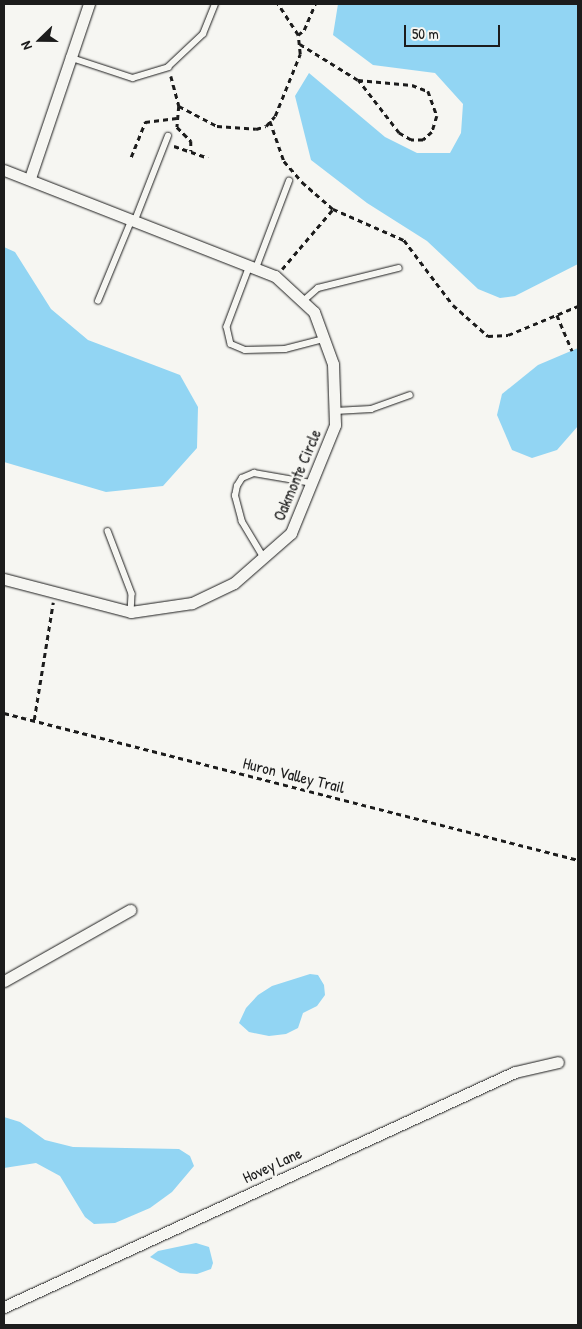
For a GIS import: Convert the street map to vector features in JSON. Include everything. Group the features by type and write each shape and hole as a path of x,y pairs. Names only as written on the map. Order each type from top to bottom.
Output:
{"street":[{"path":"30,178 69,57 89,4"},
{"name":"Oakmonte Circle","path":"4,170 30,178 276,277 314,312 333,364 336,425 291,533 234,583 192,603 131,612 4,579"},
{"path":"4,981 130,910"},
{"name":"Hovey Lane","path":"4,1306 515,1072 558,1062"}],"lane":[{"path":"69,57 133,78 168,67 202,34 215,4"},
{"path":"98,301 134,220 168,136"},
{"path":"289,182 226,327 231,344 245,350 284,349 324,339"},
{"path":"302,302 318,288 399,268"},
{"path":"335,411 371,409 410,395"},
{"path":"263,558 242,522 235,496 237,486 242,478 254,474 312,483"},
{"path":"108,531 132,594 131,612"}],"path":[{"path":"178,106 216,126 256,129 270,121 300,54 298,35 278,4"},
{"path":"298,35 304,30 314,4"},
{"path":"300,44 358,80 399,132 411,140 423,140 432,132 437,116 428,91 412,85 358,80"},
{"path":"168,67 178,106 178,130 191,141 191,151"},
{"path":"131,157 145,122 177,118"},
{"path":"270,121 284,161 333,209 404,240 453,305 488,336 508,335 578,306"},
{"path":"166,143 208,158"},
{"path":"276,277 333,209"},
{"path":"556,315 572,351"},
{"path":"34,720 55,592"},
{"name":"Huron Valley Trail","path":"4,713 578,860"}],"water":[{"path":"338,4 578,4 578,264 515,296 500,298 478,289 427,241 367,203 311,160 295,96 309,73 385,137 417,153 450,153 461,133 463,104 435,73 373,65 333,35"},
{"path":"4,247 15,252 51,309 88,340 180,375 198,407 197,448 163,486 106,492 4,462"},
{"path":"578,348 578,426 557,450 532,458 512,450 497,415 502,394 538,365"},
{"path":"310,974 318,975 324,985 325,995 317,1006 303,1013 298,1028 286,1034 269,1036 249,1032 239,1023 246,1008 258,995 272,986"},
{"path":"4,1117 20,1122 45,1140 73,1147 179,1149 190,1156 194,1166 172,1192 150,1208 115,1223 94,1224 85,1217 60,1176 36,1163 4,1168"},
{"path":"196,1243 209,1247 213,1263 211,1269 197,1274 180,1273 150,1257 158,1251"}]}
